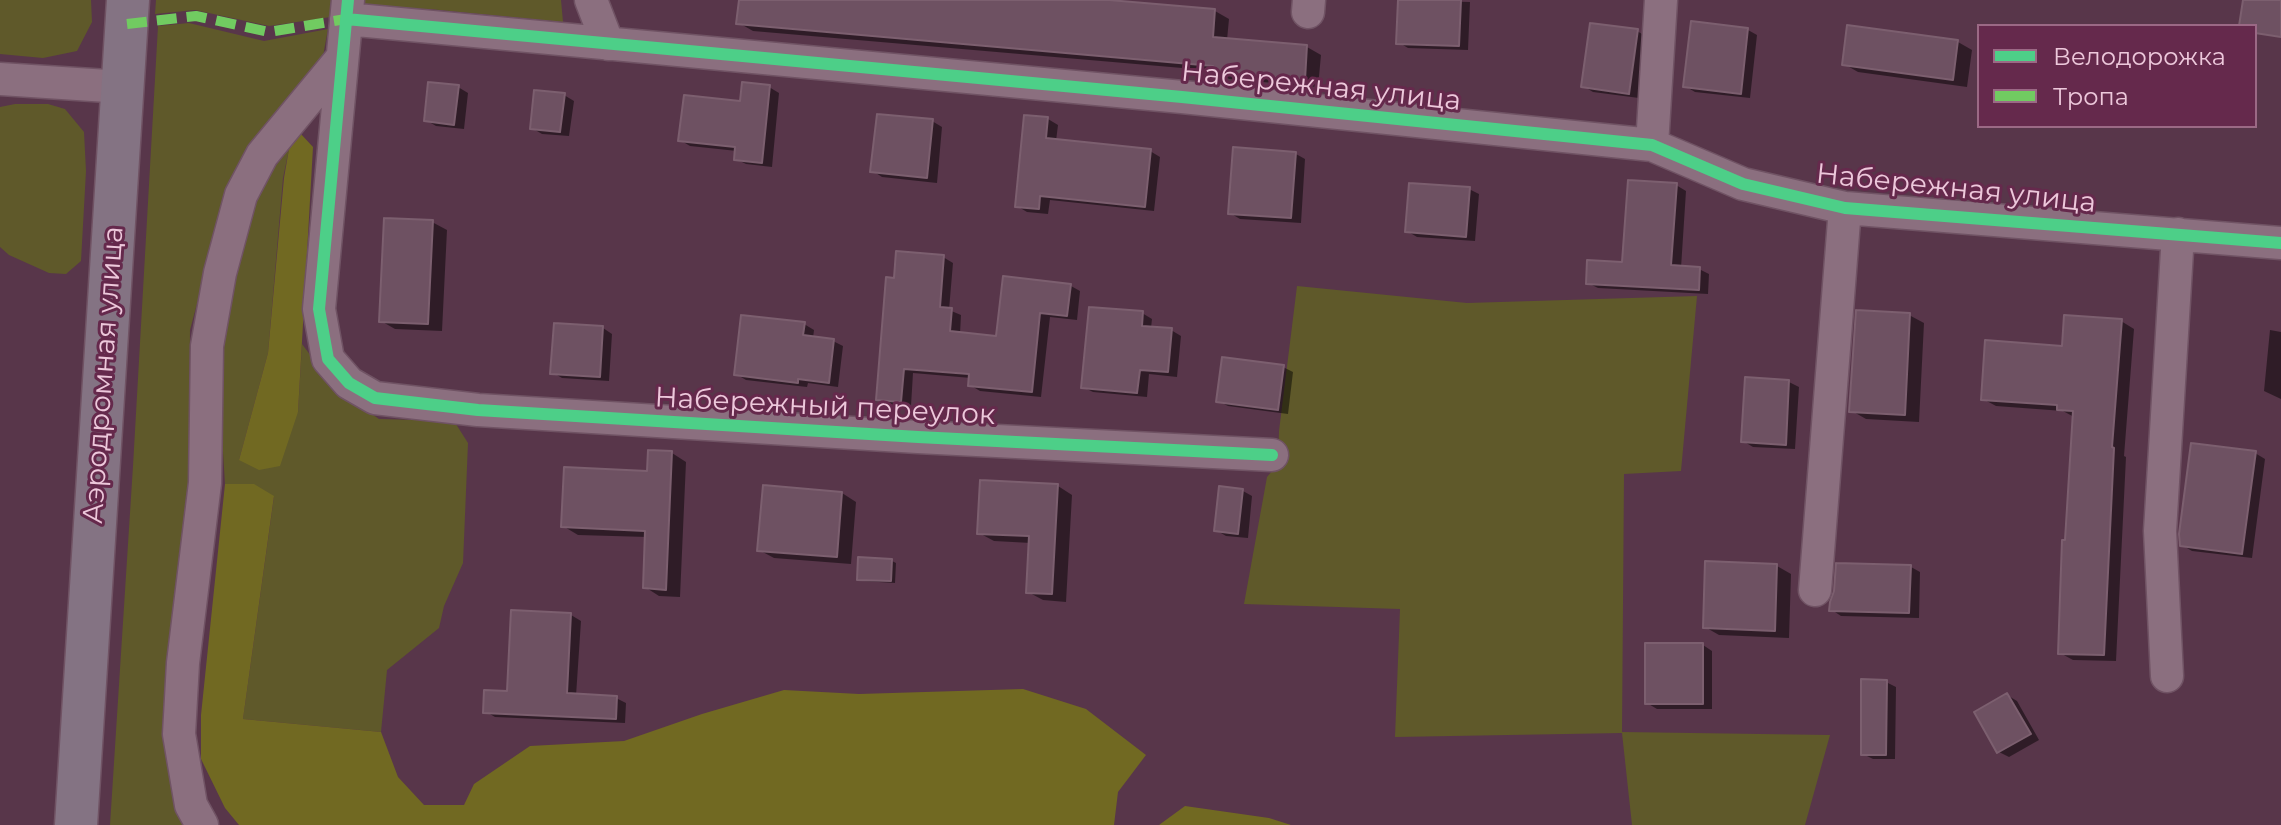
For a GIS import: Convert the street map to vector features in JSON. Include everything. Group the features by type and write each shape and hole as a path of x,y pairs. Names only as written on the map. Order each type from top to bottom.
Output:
{"main road":[{"name":"Аэродромная улица","path":"76,825 128,0"}],"street":[{"path":"591,0 608,44"},
{"path":"1652,145 1661,0"},
{"path":"202,825 191,805 179,734 183,663 205,483 207,346 220,273 241,195 262,155 342,58 347,10"},
{"name":"Набережная улица","path":"347,10 608,44 1182,97 1652,145 1743,184 1845,208 2281,243"},
{"name":"Набережный переулок","path":"342,58 319,309 328,359 349,383 375,398 478,410 1272,455"},
{"path":"0,79 123,87"},
{"name":"Набережная улица","path":"1815,590 1845,208"},
{"path":"2167,676 2160,531 2178,234"}],"shaded area":[{"path":"0,0 91,0 92,22 77,51 43,58 0,54"},
{"path":"156,0 334,0 331,17 269,26 195,10 155,14"},
{"path":"354,0 561,0 563,22 429,9 373,8 354,3"},
{"path":"189,23 264,41 328,29 321,67 225,199 190,330 186,825 110,825 158,26"},
{"path":"48,104 65,109 84,132 86,171 81,261 66,274 49,273 9,255 0,247 0,107"},
{"path":"300,133 313,147 298,412 280,466 259,470 239,460 268,353 284,178 289,149"},
{"path":"289,149 283,178 268,353 239,460 298,412 302,344 335,388 379,419 454,421 468,443 463,563 444,606 439,628 387,670 381,732 243,719 274,497 225,484 220,404 229,281 258,188"},
{"path":"1297,286 1467,303 1697,296 1681,471 1624,474 1622,732 1830,735 1805,825 1632,825 1622,733 1395,737 1400,609 1244,604 1267,477 1278,464 1279,431"},
{"path":"225,484 254,484 274,496 243,719 381,732 398,777 424,805 464,805 474,784 530,746 624,741 784,690 859,694 1023,689 1086,709 1146,755 1118,792 1114,825 239,825 225,808 201,759 201,715"},
{"path":"1185,806 1269,818 1291,825 1159,825"}],"building":[{"path":"739,0 1109,0 1215,9 1213,37 1307,45 1305,80 1213,72 1213,66 736,24"},
{"path":"1398,0 1461,0 1459,46 1396,44"},
{"path":"2243,0 2281,0 2281,37 2257,33 2257,24 2239,24"},
{"path":"1691,21 1748,28 1741,94 1683,87"},
{"path":"1590,23 1638,29 1629,94 1581,87"},
{"path":"1847,25 1958,40 1953,80 1842,65"},
{"path":"428,82 459,85 454,125 424,121"},
{"path":"742,82 770,85 762,163 734,160 735,147 678,141 684,95 740,101"},
{"path":"534,90 565,93 560,132 530,129"},
{"path":"877,114 933,119 927,178 870,172"},
{"path":"1024,115 1048,117 1046,138 1151,149 1145,207 1040,196 1039,209 1015,207"},
{"path":"1233,147 1296,152 1291,218 1228,214"},
{"path":"1628,180 1677,183 1671,265 1700,267 1699,290 1586,284 1587,260 1622,262"},
{"path":"1409,183 1470,187 1466,237 1405,232"},
{"path":"384,218 433,220 428,324 379,322"},
{"path":"896,251 944,255 940,307 952,308 950,331 996,336 1003,276 1071,284 1067,316 1040,313 1032,392 968,386 969,374 904,369 901,402 876,400 886,277 894,278"},
{"path":"1089,307 1143,311 1142,326 1172,328 1168,372 1140,370 1137,393 1081,388"},
{"path":"1856,310 1910,313 1905,415 1849,412"},
{"path":"741,315 805,322 803,335 834,339 829,383 798,379 798,383 734,375"},
{"path":"2064,315 2122,319 2112,447 2104,655 2058,654 2062,540 2065,540 2073,411 2057,410 2057,405 1981,400 1985,340 2062,346"},
{"path":"554,323 603,326 600,377 550,374"},
{"path":"1222,357 1284,365 1278,410 1216,402"},
{"path":"1745,377 1789,380 1786,445 1741,442"},
{"path":"2191,443 2256,451 2242,554 2180,546"},
{"path":"648,450 672,451 666,590 643,588 645,531 561,527 564,467 647,471"},
{"path":"980,480 1058,484 1052,594 1026,593 1029,536 977,534"},
{"path":"763,485 842,492 837,557 757,551"},
{"path":"1219,486 1243,489 1238,534 1214,531"},
{"path":"858,557 892,559 891,581 857,580"},
{"path":"1705,561 1777,564 1775,631 1703,628"},
{"path":"1836,563 1911,565 1909,613 1829,611"},
{"path":"511,610 571,613 567,693 617,696 616,719 483,713 484,690 507,691"},
{"path":"1645,643 1703,643 1703,704 1645,704"},
{"path":"1861,679 1887,680 1886,755 1861,755"},
{"path":"2007,693 2031,734 1997,753 1974,712"}],"marked path":[{"path":"127,24 196,16 269,32 346,19"}],"cycle path":[{"path":"348,0 319,309 328,359 349,383 375,398 478,410 1272,455"},
{"path":"346,19 1182,97 1652,145 1743,184 1845,208 2281,243"}]}
